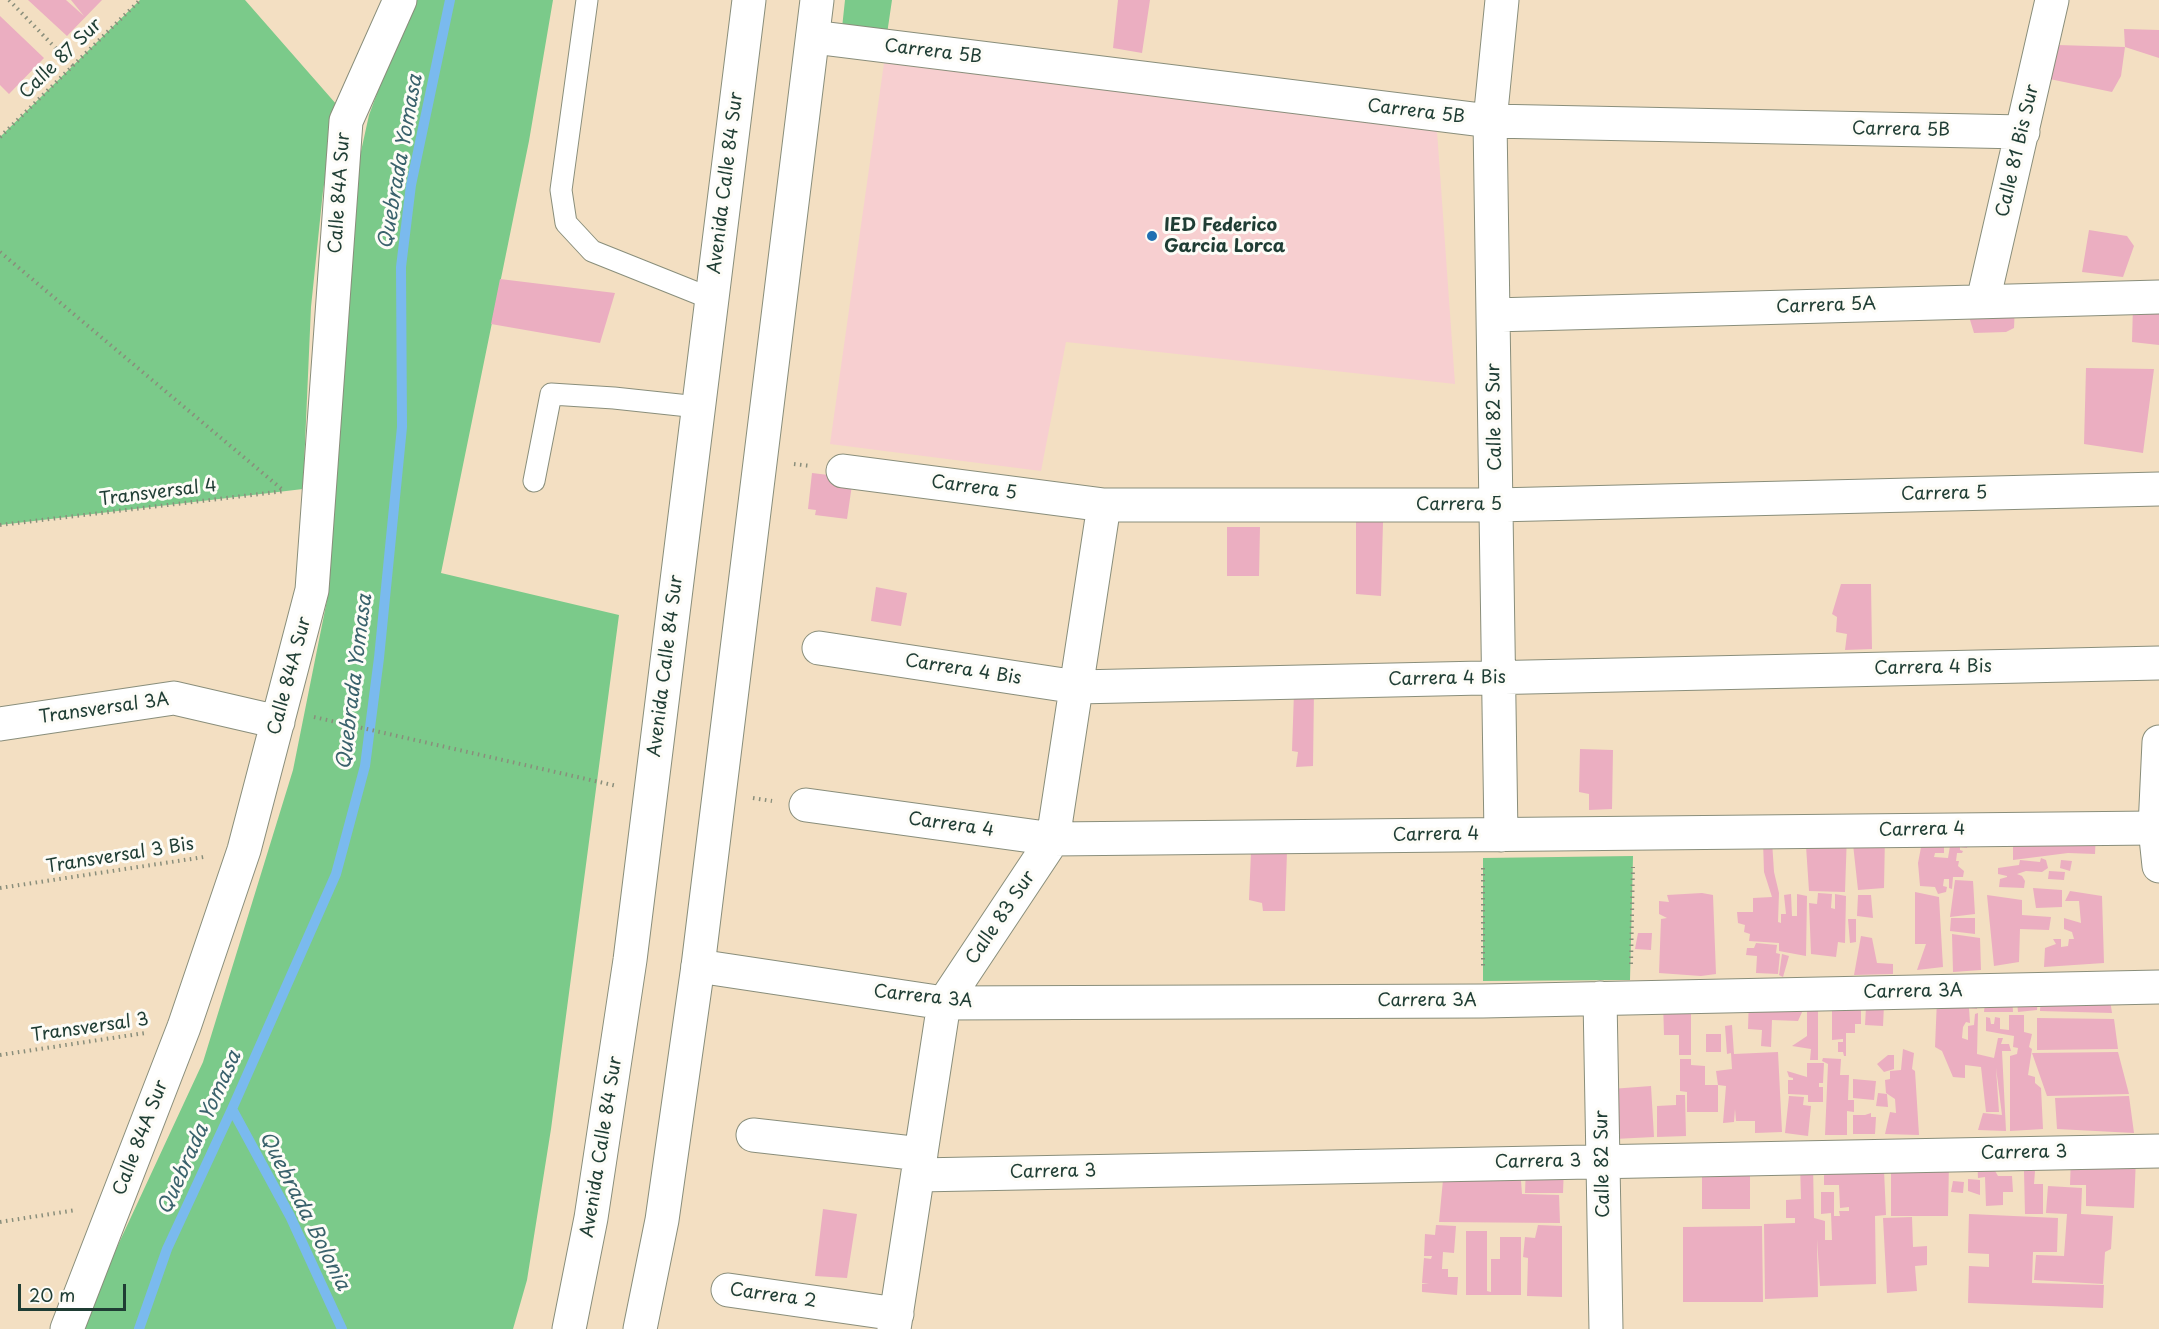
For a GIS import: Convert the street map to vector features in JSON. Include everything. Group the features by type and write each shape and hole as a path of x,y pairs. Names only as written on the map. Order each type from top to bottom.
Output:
{"main road":[{"name":"Calle 84A Sur","path":"67,1329 184,1027 244,850 312,590 346,122 400,0"},
{"name":"Avenida Calle 84 Sur","path":"569,1329 589,1229 608,1112 651,794 749,0"},
{"path":"640,1329 662,1220 698,966 817,0"},
{"name":"Calle 82 Sur","path":"1492,835 1498,678 1490,121 1502,0"},
{"name":"Calle 81 Bis Sur","path":"1983,301 2052,0"},
{"name":"Carrera 5B","path":"813,38 1490,121 2023,132"},
{"name":"Carrera 5A","path":"1493,315 2159,297"},
{"name":"Carrera 5","path":"843,471 1104,505 1496,506 2159,489"},
{"name":"Calle 83 Sur","path":"896,1321 944,1003 1053,839 1104,505"},
{"name":"Carrera 4 Bis","path":"819,648 1077,687 2159,663"},
{"name":"Transversal 3A","path":"0,724 174,698 278,722"},
{"path":"2157,847 2159,742"},
{"name":"Carrera 4","path":"806,805 1053,839 1633,833 2157,847"},
{"name":"Carrera 3A","path":"698,966 944,1003 1483,1001 2159,987"},
{"name":"Calle 82 Sur","path":"1606,1329 1603,1161 1615,998"},
{"name":"Carrera 3","path":"753,1135 920,1164 1603,1161 2159,1151"},
{"name":"Carrera 2","path":"728,1290 896,1321"}],"lane":[{"path":"587,0 561,190 566,223 592,251 712,299"},
{"path":"534,481 551,394 614,398 698,408"}],"path":[{"path":"9,0 73,66"},
{"name":"Calle 87 Sur","path":"0,137 140,0"},
{"path":"0,252 285,491"},
{"path":"761,460 843,471"},
{"name":"Transversal 4","path":"0,525 319,486"},
{"path":"346,724 651,794"},
{"path":"720,794 806,805"},
{"path":"1615,998 1633,833"},
{"path":"1483,1001 1492,835"},
{"name":"Transversal 3 Bis","path":"0,888 244,850"},
{"name":"Transversal 3","path":"0,1055 184,1027"},
{"path":"0,1222 116,1203"}],"shaded area":[{"name":"IED Federico Garcia Lorca","path":"884,63 1437,131 1455,384 1066,342 1041,471 830,444"}],"green space":[{"path":"140,0 245,0 337,105 323,191 311,307 303,489 0,525 0,137"},
{"path":"414,0 553,0 529,141 441,573 619,615 551,1129 527,1280 513,1329 79,1329 203,1062 293,770 327,600 347,215 369,115"},
{"path":"845,0 892,0 887,34 842,28"},
{"path":"1633,856 1630,980 1483,981 1483,858"}],"building":[{"path":"28,0 66,0 84,16 71,0 102,0 67,36"},
{"path":"1118,0 1150,0 1142,53 1113,48"},
{"path":"0,16 44,58 9,94 0,85"},
{"path":"2124,29 2159,30 2159,58 2125,47"},
{"path":"2057,45 2125,47 2121,76 2112,92 2040,77"},
{"path":"2089,230 2127,236 2134,246 2123,277 2082,272"},
{"path":"500,279 615,293 600,343 491,324"},
{"path":"2015,305 2014,328 2006,332 1974,333 1967,310"},
{"path":"2133,305 2159,305 2159,345 2132,342"},
{"path":"2086,368 2154,369 2143,453 2084,444"},
{"path":"812,473 853,478 847,519 815,515 816,510 808,509"},
{"path":"1356,522 1383,522 1381,596 1356,594"},
{"path":"1227,527 1260,527 1259,576 1227,576"},
{"path":"1841,584 1871,584 1872,649 1845,650 1847,634 1836,632 1837,617 1832,614"},
{"path":"876,587 907,593 901,626 871,621"},
{"path":"1314,691 1313,766 1296,767 1298,752 1292,751 1294,692"},
{"path":"1580,749 1613,750 1612,809 1589,810 1589,794 1579,792"},
{"path":"2096,833 2095,854 2068,853 2013,860 2013,834"},
{"path":"1847,834 1845,892 1809,891 1806,846"},
{"path":"1852,835 1885,835 1884,888 1858,890"},
{"path":"1923,837 1944,837 1944,853 1935,853 1934,857 1948,858 1951,840 1968,842 1967,848 1960,847 1962,853 1957,853 1956,861 1959,861 1958,866 1964,871 1963,877 1953,877 1952,889 1949,888 1949,879 1944,879 1943,886 1947,887 1946,892 1938,894 1935,887 1920,886 1918,863"},
{"path":"1763,841 1772,841 1774,872 1779,893 1778,922 1781,923 1781,914 1786,914 1784,895 1791,894 1792,916 1797,916 1797,894 1807,896 1806,956 1779,951 1779,943 1749,941 1750,934 1744,932 1745,925 1738,923 1737,912 1753,912 1753,898 1772,897 1764,872"},
{"path":"1251,852 1287,852 1285,911 1263,911 1262,903 1249,900"},
{"path":"2041,858 2046,860 2048,868 2042,872 2026,871 2017,874 2025,881 2024,888 1999,887 2000,879 2007,876 1998,874 1998,868 2019,865 2020,860 2040,862"},
{"path":"2061,860 2072,861 2070,871 2060,868"},
{"path":"2049,871 2065,872 2064,880 2048,879"},
{"path":"1955,880 1973,881 1975,914 1950,917"},
{"path":"2033,888 2062,890 2062,907 2036,908"},
{"path":"2070,891 2102,896 2104,963 2044,967 2045,948 2056,944 2053,939 2061,939 2061,947 2068,946 2069,939 2074,939 2072,932 2064,929 2064,918 2081,923 2079,901 2065,901"},
{"path":"1915,892 1939,897 1943,967 1917,970 1926,944 1915,944"},
{"path":"1702,893 1713,895 1716,974 1701,976 1659,973 1661,919 1667,918 1659,914 1659,901 1669,902 1667,895"},
{"path":"1818,893 1832,894 1831,908 1835,909 1835,894 1846,896 1845,943 1838,942 1836,957 1811,954 1809,903 1817,904"},
{"path":"1858,895 1871,895 1873,918 1857,916"},
{"path":"1987,895 2022,900 2022,915 2051,917 2049,930 2020,929 2019,962 1994,966"},
{"path":"1951,918 1975,918 1975,934 1950,931"},
{"path":"1848,919 1856,919 1856,942 1850,943"},
{"path":"1638,933 1652,933 1651,950 1635,949"},
{"path":"1952,934 1980,938 1981,970 1953,972"},
{"path":"1861,936 1872,938 1877,963 1893,964 1893,974 1854,975"},
{"path":"1756,943 1777,945 1776,953 1780,954 1778,974 1756,973 1757,956 1746,955 1747,948 1754,948"},
{"path":"1782,954 1789,956 1783,977 1779,975"},
{"path":"2016,991 2038,994 2037,1010 2018,1012"},
{"path":"2041,993 2109,993 2112,1013 2040,1011"},
{"path":"1979,994 1977,1009 1969,1008 1970,1023 1966,1022 1963,1027 1962,1038 1968,1040 1968,1026 1974,1025 1975,1014 1978,1013 1977,1054 1994,1058 1998,1038 2003,1038 2001,1044 2009,1044 2011,1051 2002,1051 2006,1131 1978,1130 1983,1113 2002,1115 1996,1068 1999,1112 1986,1112 1981,1067 1965,1065 1965,1078 1953,1077 1942,1051 1935,1047 1937,999"},
{"path":"1986,994 2012,995 2013,1012 1984,1012"},
{"path":"1749,996 1803,1010 1798,1021 1772,1020 1771,1047 1761,1046 1762,1030 1748,1029"},
{"path":"1818,998 1818,1060 1810,1060 1811,1049 1792,1046 1807,1036 1807,1006"},
{"path":"1663,1001 1691,1001 1691,1055 1679,1055 1679,1035 1664,1035"},
{"path":"1884,1005 1883,1026 1865,1025 1866,1007"},
{"path":"1832,1010 1861,1010 1861,1024 1855,1024 1855,1033 1846,1033 1846,1056 1843,1052 1838,1052 1838,1042 1843,1042 1843,1039 1832,1040"},
{"path":"2009,1015 2024,1015 2024,1032 2032,1034 2028,1075 2035,1077 2035,1083 2041,1088 2043,1129 2010,1131 2010,1056 2017,1054 2018,1048 2013,1047 2014,1036 1986,1031 1986,1017 1990,1018 1991,1024 1994,1024 1995,1017 2000,1018 2000,1029 2009,1030"},
{"path":"2037,1018 2114,1019 2118,1049 2037,1050"},
{"path":"1732,1025 1734,1054 1778,1052 1782,1132 1755,1133 1755,1121 1736,1121 1735,1109 1734,1122 1723,1123 1726,1086 1718,1085 1716,1071 1732,1069 1731,1053 1727,1054 1725,1026"},
{"path":"1706,1034 1721,1034 1721,1052 1706,1052"},
{"path":"1903,1049 1914,1053 1912,1069 1915,1071 1919,1135 1885,1134 1890,1112 1896,1113 1895,1099 1886,1093 1885,1080 1890,1079 1890,1071 1901,1070"},
{"path":"2118,1052 2129,1094 2047,1096 2032,1053"},
{"path":"1888,1055 1894,1055 1894,1069 1884,1072 1877,1064"},
{"path":"1823,1058 1841,1059 1840,1075 1849,1075 1848,1100 1854,1100 1854,1112 1847,1111 1847,1135 1825,1135 1828,1064 1822,1061"},
{"path":"1680,1059 1691,1059 1691,1065 1705,1066 1705,1085 1718,1085 1718,1112 1687,1112 1687,1092 1680,1091"},
{"path":"1807,1063 1824,1063 1823,1083 1819,1083 1819,1087 1823,1087 1823,1102 1808,1102 1808,1095 1788,1094 1788,1080 1793,1080 1793,1078 1789,1077 1787,1071 1807,1077"},
{"path":"1853,1079 1876,1081 1874,1100 1853,1098"},
{"path":"1651,1086 1654,1137 1614,1139 1611,1089"},
{"path":"1878,1093 1887,1094 1888,1107 1876,1106"},
{"path":"1676,1095 1685,1095 1686,1136 1657,1137 1657,1106 1676,1105"},
{"path":"1789,1096 1804,1097 1803,1105 1811,1106 1808,1136 1785,1133"},
{"path":"2129,1096 2134,1133 2057,1129 2055,1098"},
{"path":"1871,1113 1871,1117 1876,1117 1875,1134 1853,1134 1853,1115"},
{"path":"2071,1156 2136,1157 2134,1208 2086,1206 2086,1185 2070,1185"},
{"path":"1987,1157 1998,1176 2012,1176 2013,1192 2003,1192 2003,1205 1986,1206 1985,1177 1978,1178 1977,1158"},
{"path":"1891,1161 1949,1161 1948,1216 1891,1216"},
{"path":"1702,1163 1750,1163 1750,1209 1702,1209"},
{"path":"1800,1164 1813,1164 1814,1218 1825,1221 1825,1240 1832,1240 1831,1213 1821,1214 1821,1192 1834,1192 1834,1216 1840,1216 1839,1211 1849,1211 1849,1207 1840,1208 1839,1185 1824,1185 1824,1168 1884,1170 1886,1215 1875,1216 1876,1284 1820,1286 1817,1239 1818,1297 1765,1299 1764,1224 1795,1223 1795,1218 1786,1218 1786,1200 1801,1199"},
{"path":"1526,1166 1564,1166 1563,1193 1525,1193"},
{"path":"1520,1168 1522,1194 1559,1195 1560,1223 1439,1222 1444,1169"},
{"path":"2024,1171 2035,1171 2034,1184 2043,1184 2043,1214 2025,1214"},
{"path":"1968,1179 1980,1180 1980,1195 1968,1191"},
{"path":"1953,1181 1964,1182 1963,1193 1951,1192"},
{"path":"2048,1186 2082,1188 2081,1214 2113,1216 2111,1249 2105,1252 2103,1284 2034,1280 2036,1255 2064,1256 2067,1214 2046,1213"},
{"path":"823,1209 857,1214 847,1278 815,1276"},
{"path":"1969,1214 2058,1218 2057,1252 2033,1252 2032,1283 2104,1285 2103,1308 1968,1303 1969,1266 1989,1267 1989,1254 1968,1253"},
{"path":"1912,1217 1913,1247 1927,1246 1927,1265 1915,1266 1917,1291 1887,1293 1883,1218"},
{"path":"1436,1225 1456,1226 1454,1253 1443,1252 1442,1269 1448,1269 1448,1277 1458,1277 1457,1295 1422,1292 1422,1284 1429,1284 1422,1283 1424,1258 1431,1259 1432,1256 1424,1256 1425,1234 1435,1235"},
{"path":"1538,1225 1562,1226 1562,1297 1527,1296 1528,1258 1523,1257 1525,1237 1535,1238"},
{"path":"1762,1226 1763,1302 1683,1302 1683,1227"},
{"path":"1466,1231 1487,1231 1487,1291 1491,1292 1491,1259 1500,1259 1500,1237 1521,1237 1521,1295 1466,1295"}],"waterway":[{"name":"Quebrada Yomasa","path":"139,1329 167,1249 336,874 365,766 379,658 402,427 401,267 411,185 450,0"},
{"name":"Quebrada Bolonia","path":"232,1109 290,1216 342,1329"}],"place":[{"name":"IED Federico Garcia Lorca","path":"1152,236"}]}
